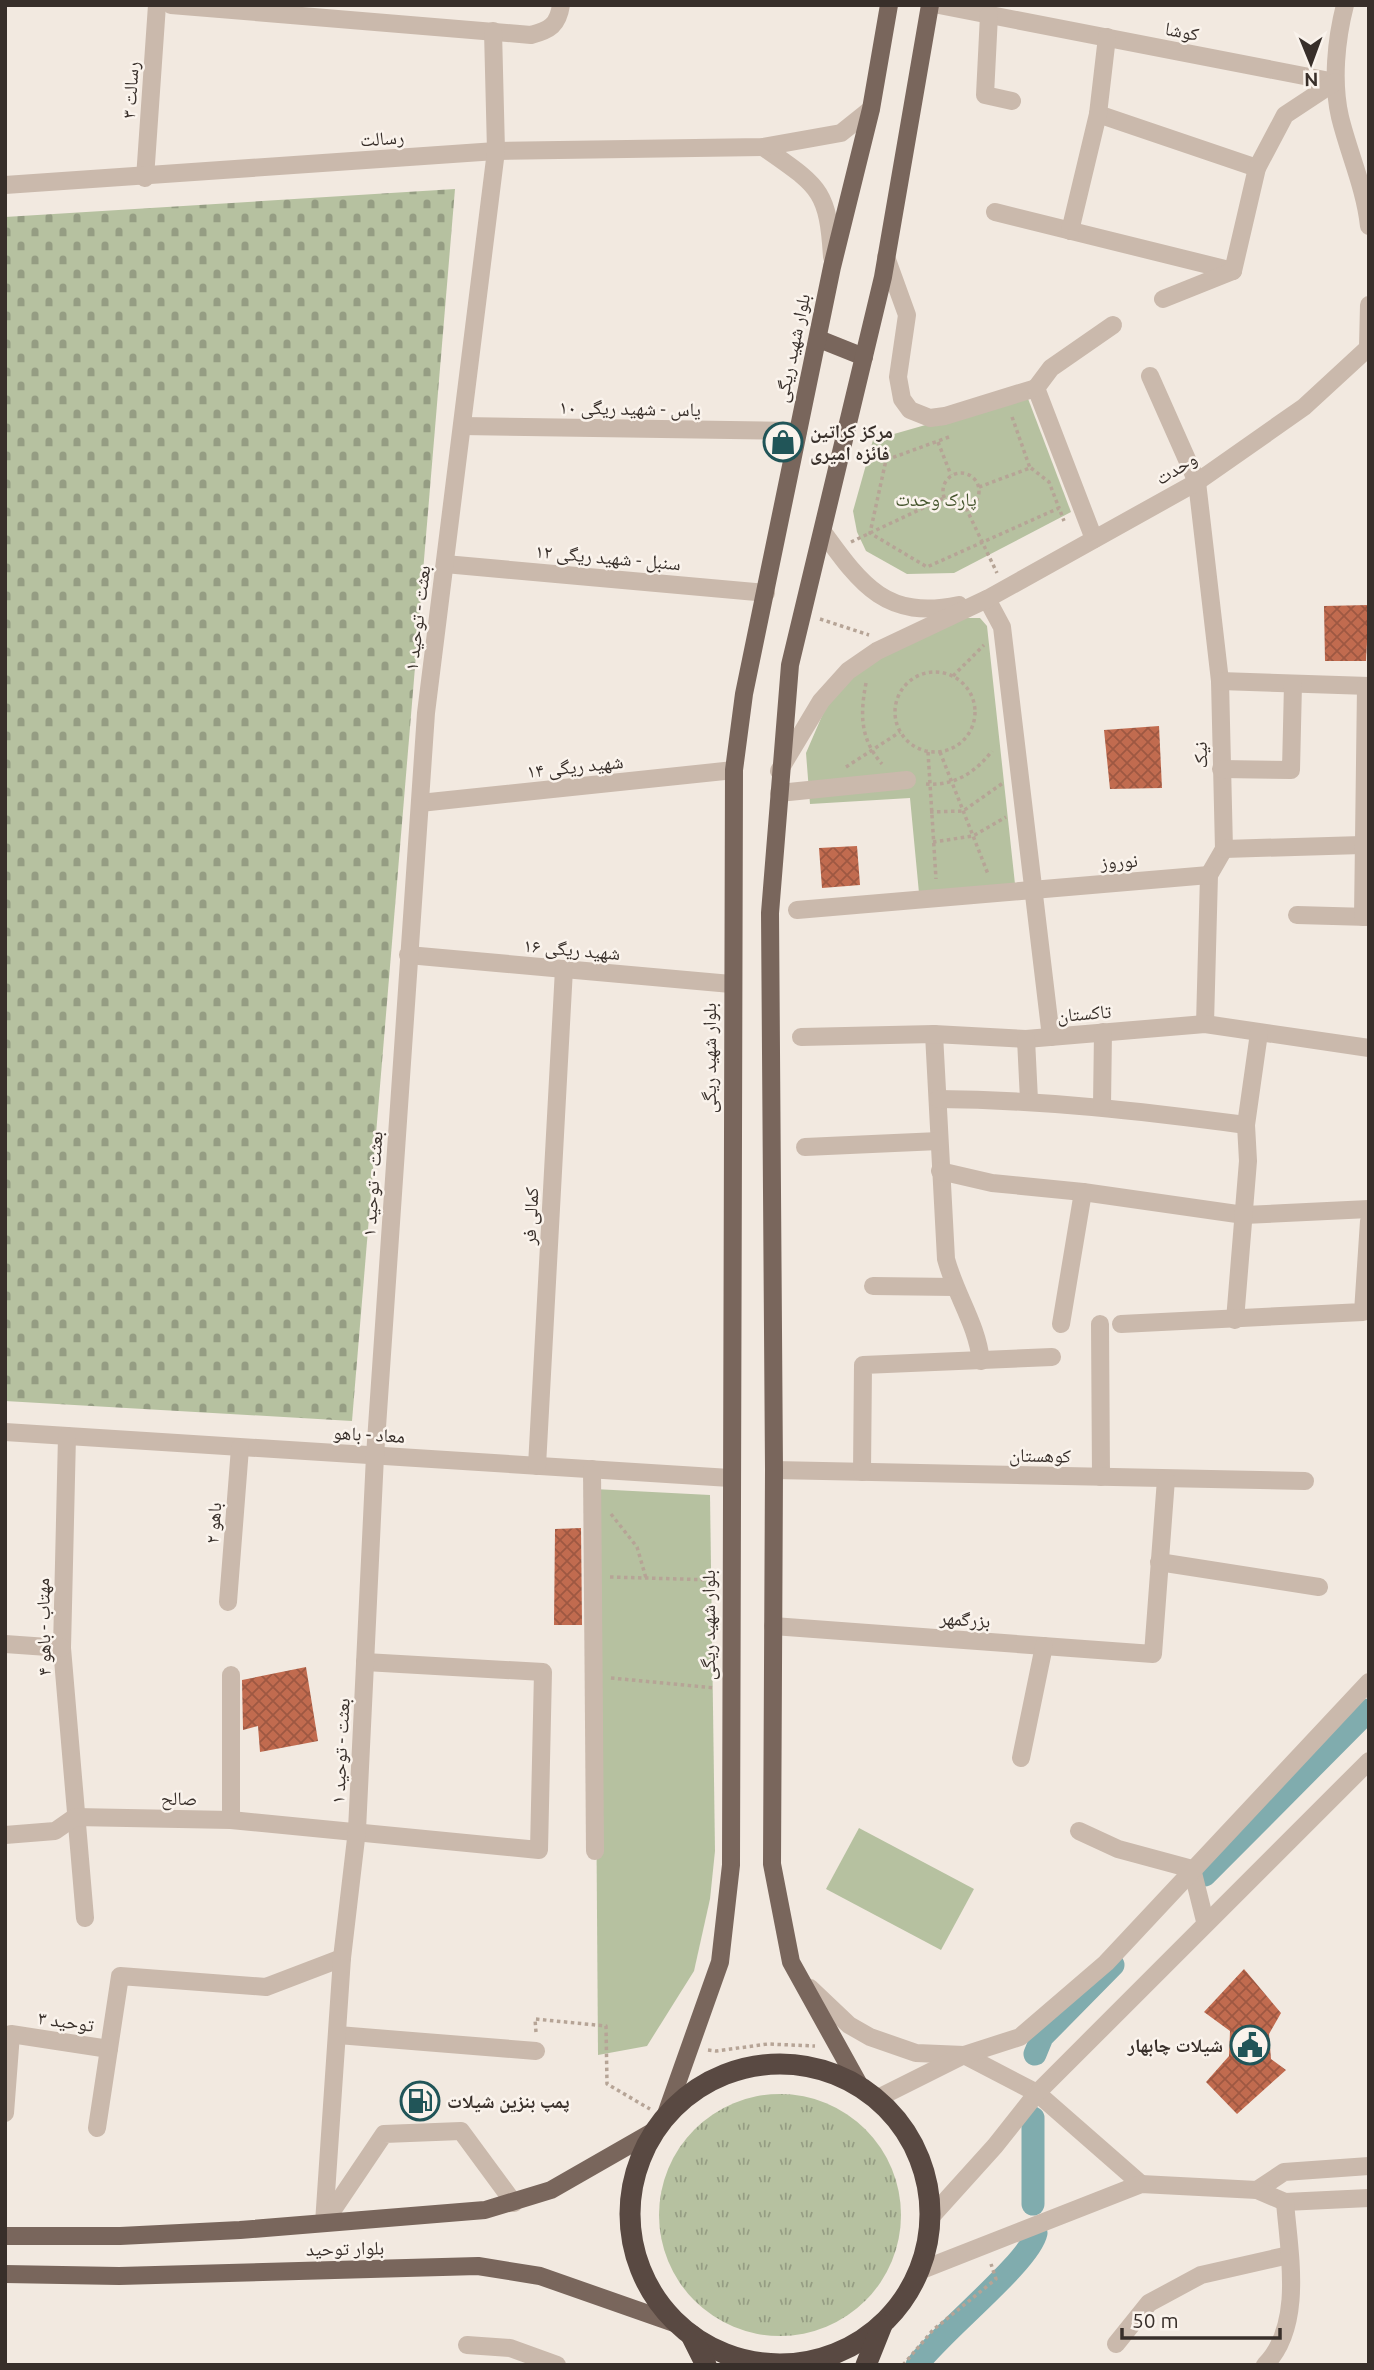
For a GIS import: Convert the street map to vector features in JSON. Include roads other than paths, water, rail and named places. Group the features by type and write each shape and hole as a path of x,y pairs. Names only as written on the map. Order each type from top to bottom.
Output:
{"highway":[{"path":"684,2329 721,2352 754,2361 789,2364 823,2358 855,2344 883,2323 906,2295 919,2271 927,2245 929,2191 916,2152 895,2118 869,2093 821,2070 789,2066 736,2071 697,2089 659,2124 644,2150 631,2190 630,2232 634,2252 646,2282 684,2329 706,2365"},
{"path":"866,2365 883,2323"}],"main road":[{"name":"بلوار شهید ریگی","path":"659,2124 692,2046 720,1962 731,1865 734,770 744,694 832,267 871,109 889,5"},
{"path":"869,2093 832,2039 803,1980 791,1962 772,1864 774,1470 770,913 779,771 790,666 886,257 930,5"},
{"path":"819,339 863,357"},
{"name":"بلوار توحید","path":"5,2236 120,2235 324,2223 429,2216 514,2203 551,2190 659,2124"},
{"name":"بلوار توحید","path":"5,2274 130,2276 478,2266 540,2276 684,2329"}],"street":[{"name":"رسالت ۳","path":"145,178 157,5"},
{"path":"171,5 531,34 549,30 559,19 561,5"},
{"name":"کوشا","path":"939,5 1335,82"},
{"path":"1345,5 1335,82 1340,117 1368,219"},
{"path":"989,15 985,95 1012,101"},
{"name":"بعثت - توحید ۱","path":"324,2223 342,1958 357,1830 375,1456 426,713 496,151 493,31"},
{"path":"1070,231 1098,114 1107,37"},
{"path":"1233,271 1257,168 1285,115 1335,82"},
{"name":"رسالت","path":"5,185 145,178 496,151 763,147 841,133 871,109"},
{"path":"1098,114 1257,168"},
{"path":"763,147 821,193 830,219 832,267"},
{"path":"995,212 1233,271"},
{"path":"886,257 906,315 898,377 902,399 910,410 930,418 945,416 1036,388 1051,368 1113,325"},
{"path":"1163,299 1233,271"},
{"path":"1368,347 1369,305"},
{"name":"وحدت","path":"779,771 821,701 848,671 877,651 987,599 1197,482 1304,407 1368,347"},
{"name":"نیک","path":"1150,376 1197,482 1220,681 1224,849"},
{"path":"1036,388 1094,539"},
{"name":"یاس - شهید ریگی ۱۰","path":"462,426 798,431"},
{"path":"823,532 862,584 887,600 922,610 987,599 1002,627 1051,1037"},
{"name":"سنبل - شهید ریگی ۱۲","path":"445,564 766,593"},
{"path":"1220,681 1367,686 1362,845 1366,917 1297,915"},
{"path":"1221,768 1292,770 1293,684"},
{"name":"شهید ریگی ۱۴","path":"420,803 734,770"},
{"path":"779,793 907,780"},
{"path":"1205,1024 1209,875 1224,849 1362,845"},
{"name":"نوروز","path":"797,910 1209,875"},
{"name":"شهید ریگی ۱۶","path":"408,955 732,984"},
{"name":"کمالی فر","path":"537,1466 564,969"},
{"name":"تاکستان","path":"801,1037 934,1034 1026,1039 1205,1024 1369,1048"},
{"path":"1102,1105 1103,1032"},
{"path":"1235,1320 1248,1161 1246,1125 1259,1032"},
{"path":"934,1034 946,1259 954,1287 978,1335 981,1362"},
{"path":"1026,1039 1029,1100"},
{"path":"938,1099 1029,1100 1102,1105 1246,1125"},
{"path":"805,1147 939,1141"},
{"path":"940,1171 992,1183 1083,1192 1244,1215 1369,1209"},
{"path":"1061,1324 1083,1192"},
{"path":"1121,1324 1363,1312 1369,1221"},
{"path":"873,1286 954,1287"},
{"path":"1100,1324 1101,1477"},
{"path":"862,1472 863,1364 981,1362 1052,1357"},
{"name":"معاد - باهو","path":"5,1432 730,1478"},
{"name":"مهتاب - باهو ۴","path":"67,1436 62,1648 85,1918"},
{"name":"باهو ۲","path":"228,1602 240,1448"},
{"path":"593,1469 595,1851"},
{"name":"کوهستان","path":"774,1470 1305,1481"},
{"path":"1166,1479 1159,1562 1319,1587"},
{"name":"بزرگمهر","path":"774,1626 1153,1654 1159,1562"},
{"path":"5,1644 62,1648"},
{"path":"1021,1758 1044,1646"},
{"name":"صالح","path":"5,1835 55,1831 75,1817 231,1820 357,1830 539,1850 543,1672 365,1662"},
{"path":"231,1675 231,1820"},
{"path":"869,2093 964,2055 1020,2037 1106,1963 1369,1682"},
{"path":"930,2218 1037,2092 1205,1921 1369,1761"},
{"path":"1079,1831 1118,1849 1192,1869"},
{"path":"1192,1869 1205,1921"},
{"path":"97,2128 120,1976 266,1987 342,1958"},
{"path":"803,1980 824,2005 870,2037 916,2053 964,2055 1037,2092 1141,2184"},
{"name":"توحید ۳","path":"5,2113 11,2034 109,2049"},
{"path":"338,2035 536,2051"},
{"path":"324,2223 384,2134 461,2131 514,2203"},
{"path":"1257,2190 1284,2172 1369,2165"},
{"path":"919,2271 1141,2184 1257,2190 1285,2202 1369,2197"},
{"path":"1265,2365 1272,2357 1289,2314 1289,2255 1285,2202"},
{"path":"1116,2344 1149,2303 1201,2275 1289,2255"},
{"path":"467,2345 510,2348 557,2365"}],"waterway":[{"path":"1205,1875 1369,1710"},
{"path":"1035,2054 1042,2037 1113,1965"},
{"path":"1033,2118 1033,2204"},
{"path":"917,2365 1002,2279 1030,2246 1036,2233"}],"place":[{"name":"مرکز کراتین فائزه امیری","path":"783,442"},
{"name":"شیلات چابهار","path":"1250,2045"},
{"name":"پمپ بنزین شیلات","path":"420,2101"}],"park label":[{"name":"پارک وحدت","path":"936,499"}]}
